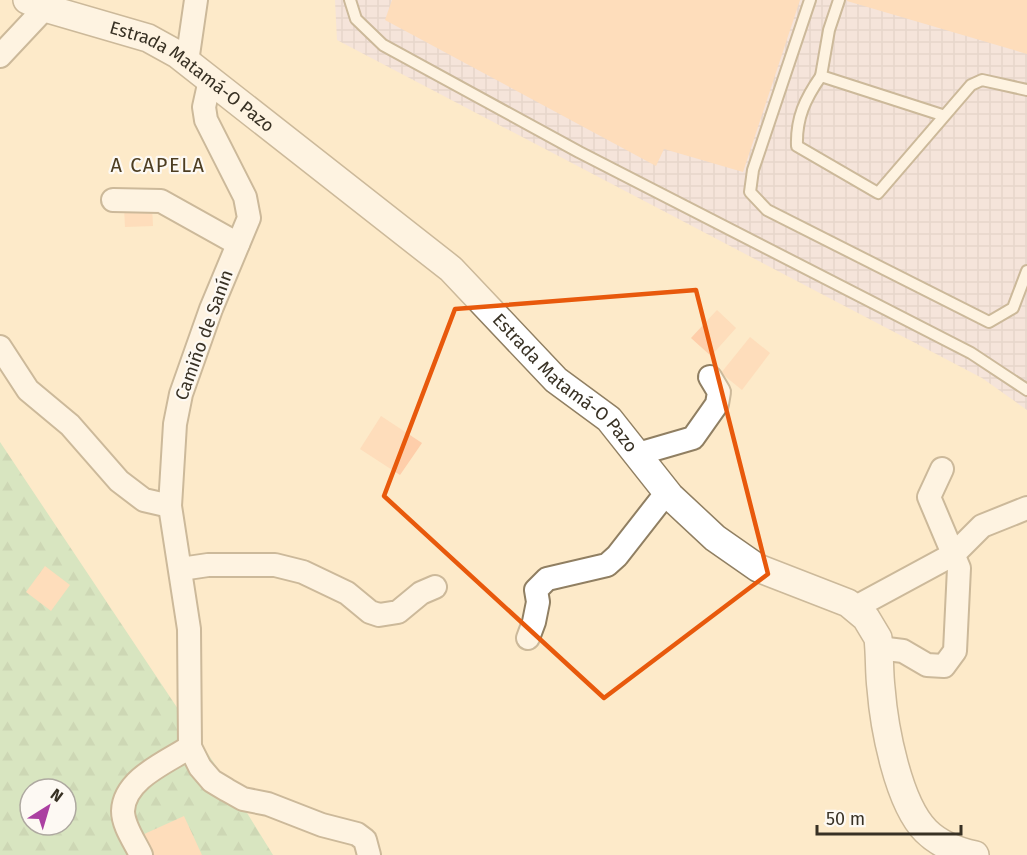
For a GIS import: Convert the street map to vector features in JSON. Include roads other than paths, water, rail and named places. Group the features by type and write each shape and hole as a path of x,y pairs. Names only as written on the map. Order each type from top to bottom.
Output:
{"street":[{"path":"187,63 196,0"},
{"path":"0,56 36,4"},
{"name":"Estrada Matamá-O Pazo","path":"36,4 148,38 187,63 451,269 556,381 609,419 666,492 693,519 741,558 780,578 856,607"},
{"name":"Camiño de Sanín","path":"189,747 189,629 170,506 174,439 181,394 211,309 247,226 249,207 206,120 204,107 210,80"},
{"path":"112,200 161,201 238,244"},
{"path":"0,347 28,390 70,425 119,481 144,500 170,506"},
{"path":"638,454 693,438 717,404 719,392 710,376"},
{"path":"879,648 903,651 927,665 944,666 955,651 959,568 929,497 942,469"},
{"path":"528,638 534,622 538,602 535,596 540,584 547,579 607,565 617,556 666,492"},
{"path":"975,855 952,848 933,837 919,822 909,806 885,716 879,648 874,628 856,607 954,554 982,526 1027,508"},
{"path":"181,569 208,565 275,565 303,572 347,593 378,615 398,612 421,593 435,587"},
{"path":"141,855 127,826 123,811 128,792 139,780 189,747 206,774 227,790 243,799 268,804 322,825 357,834 365,840 369,855"}],"lane":[{"path":"350,0 356,19 383,45 579,152 971,353 1027,390"},
{"path":"810,0 753,170 750,192 767,210 989,322 1013,308 1027,271"},
{"path":"839,0 829,30 821,76 807,96 796,126 797,146 878,193 942,115 971,85 982,80 1027,90"},
{"path":"821,76 942,115"}],"district":[{"name":"A CAPELA","path":"158,165"}]}
